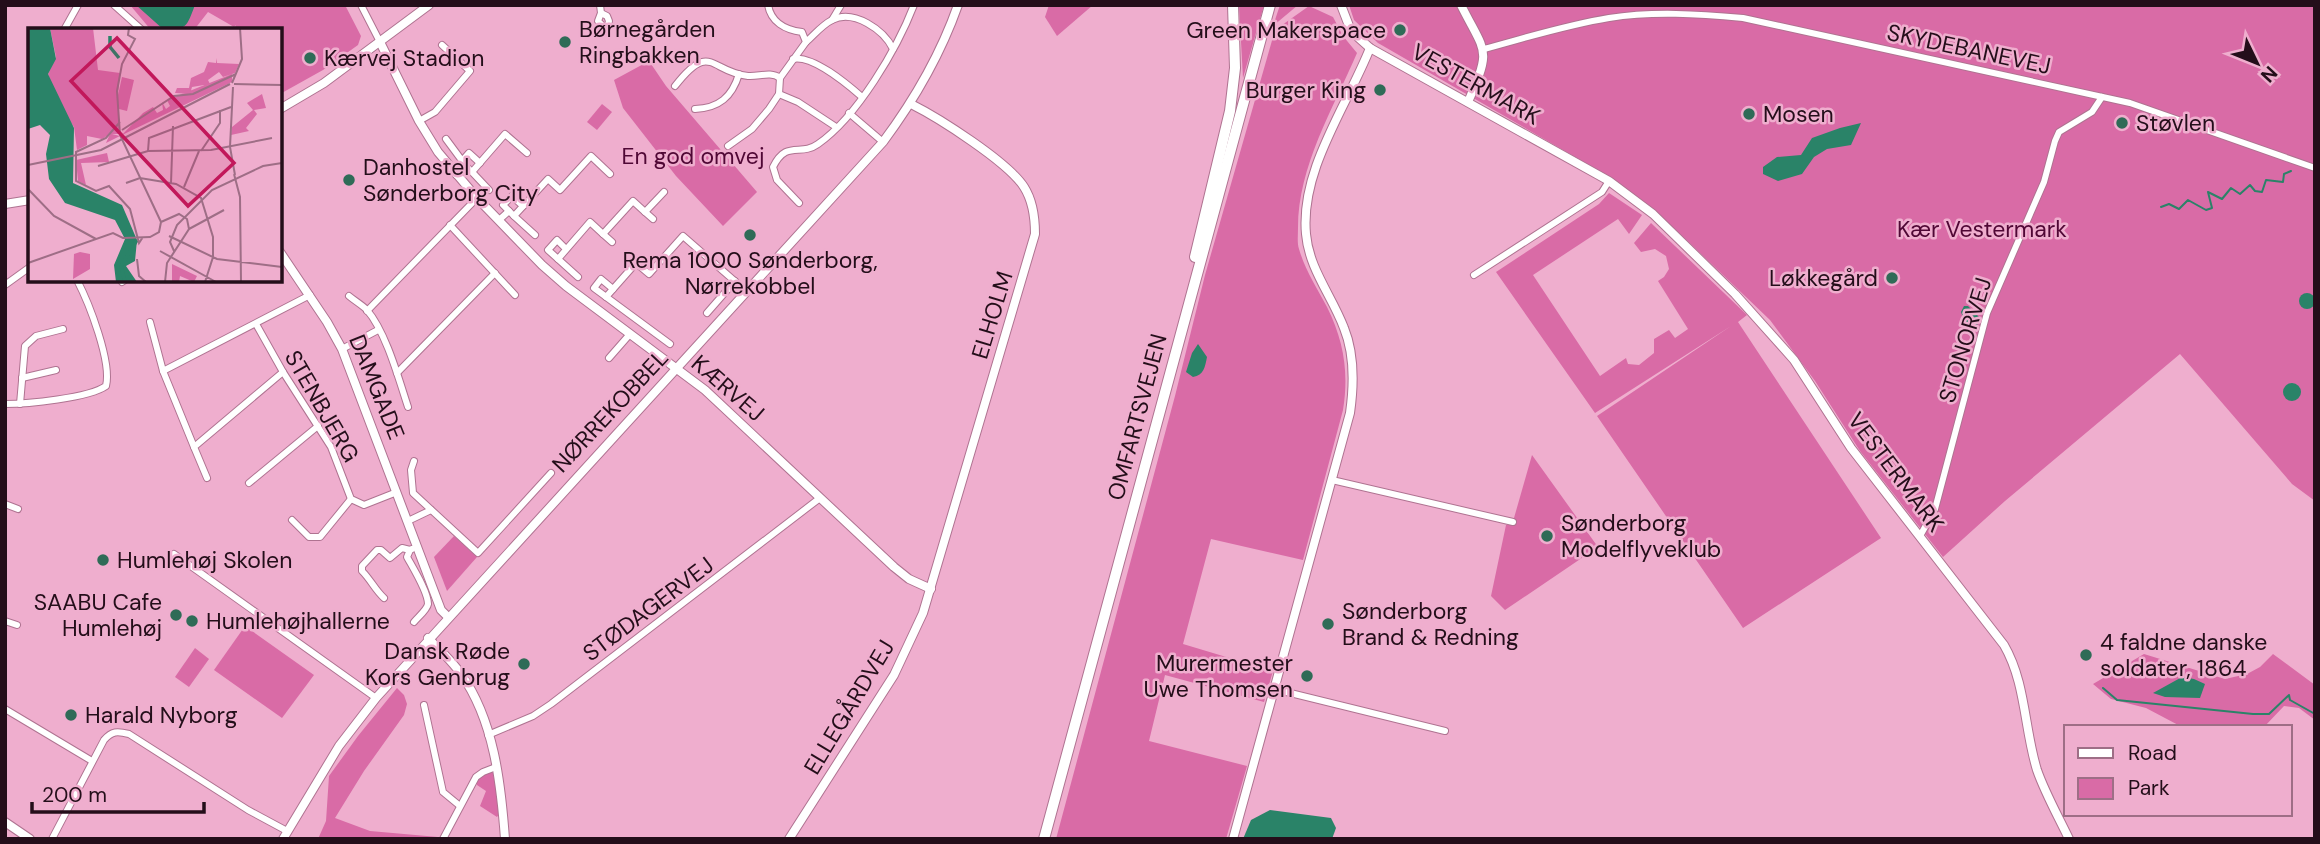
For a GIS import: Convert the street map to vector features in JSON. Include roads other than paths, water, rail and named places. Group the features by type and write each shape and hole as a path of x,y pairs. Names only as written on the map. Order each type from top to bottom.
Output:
{"highway":[{"path":"1166,392 1176,333 1230,111 1235,68 1233,5"},
{"name":"OMFARTSVEJEN","path":"1044,839 1272,5"}],"street":[{"path":"65,28 78,5"},
{"path":"114,5 140,28"},
{"name":"KÆRVEJ","path":"361,5 419,121 456,175 542,265 705,390 897,570 931,589"},
{"path":"282,108 324,83 429,5"},
{"path":"768,5 771,16 783,27 802,32 817,32"},
{"path":"799,203 777,180 773,167 776,160 786,150 815,146 849,113 893,50 914,5"},
{"name":"NØRREKOBBEL","path":"285,835 339,746 376,698 883,142 911,104 937,57 958,5"},
{"name":"VESTERMARK","path":"1341,5 1351,31 1370,48 1609,181 1653,214 1764,325 1794,360 1851,448 2004,645 2014,662 2038,771 2069,839"},
{"path":"1461,5 1484,49 1482,71 1468,102"},
{"path":"729,146 760,120 779,94 780,78 792,59 841,11 865,23 889,41 893,50"},
{"name":"SKYDEBANEVEJ","path":"1484,49 1555,29 1609,18 1641,15 1743,18 2130,103 2315,168"},
{"path":"802,32 805,58"},
{"path":"889,41 898,40"},
{"path":"419,121 435,112 470,71 442,45"},
{"path":"1233,839 1350,413 1353,390 1352,361 1345,329 1309,251 1306,200 1314,171 1370,48"},
{"path":"792,59 805,58 843,81 862,97"},
{"path":"675,86 691,67 706,62 716,63 738,74 771,74 780,78"},
{"path":"695,109 722,102 732,92 738,74"},
{"path":"779,94 798,102 836,127"},
{"name":"STONORVEJ","path":"1920,536 1935,509 1987,313 2044,182 2055,141 2059,132 2092,112 2102,97"},
{"name":"ELHOLM","path":"911,104 985,151 1009,170 1025,188 1032,203 1035,225 1032,248 931,589"},
{"path":"849,113 883,142"},
{"path":"456,175 467,166 480,163 505,134 527,153"},
{"path":"446,139 489,190"},
{"path":"467,166 469,153 480,163"},
{"path":"499,220 523,206 548,180 563,192 591,156 610,174"},
{"path":"1475,275 1602,192 1609,181"},
{"path":"645,212 664,191"},
{"path":"523,206 512,196 503,205 535,235"},
{"path":"367,311 477,198"},
{"path":"5,204 28,200"},
{"path":"603,234 633,201 653,219"},
{"path":"542,265 566,249 590,222 612,242"},
{"path":"450,225 515,295"},
{"path":"591,304 613,289 636,263 649,274 683,236 746,291"},
{"path":"566,249 557,240 548,250 578,277"},
{"name":"DAMGADE","path":"282,255 342,349 408,522 413,549 441,610 448,617"},
{"path":"5,285 28,268"},
{"path":"397,373 495,273"},
{"path":"613,289 601,279 594,288 670,344"},
{"path":"707,313 735,281"},
{"path":"5,404 85,394 106,386 106,365 94,320 78,282"},
{"path":"163,371 310,295"},
{"path":"349,296 367,311 378,330 408,407"},
{"path":"150,322 163,371 207,478"},
{"name":"STENBJERG","path":"256,324 331,447 351,499 364,505 397,492"},
{"path":"20,404 23,351 29,341 63,329"},
{"path":"342,349 378,330"},
{"path":"609,358 630,334"},
{"path":"22,378 56,370"},
{"path":"194,447 283,372"},
{"path":"249,483 318,426"},
{"path":"414,461 411,470 413,493 478,553 551,473"},
{"path":"1332,480 1513,522"},
{"name":"STØDAGERVEJ","path":"488,735 533,716 551,704 820,498"},
{"path":"292,520 309,537 316,539 324,534 351,499"},
{"path":"5,504 18,509"},
{"path":"408,522 431,510"},
{"path":"384,598 375,590 373,581 362,571 362,566 377,550 390,558 402,548 413,549"},
{"name":"DAMGADE","path":"413,549 407,557 428,604 414,622"},
{"path":"174,554 376,698"},
{"name":"ELLEGÅRDVEJ","path":"789,839 894,675 931,589"},
{"path":"5,621 17,625"},
{"path":"428,638 461,674 476,702 496,767 505,839"},
{"path":"1274,689 1445,731"},
{"path":"424,705 443,792 460,806"},
{"path":"5,709 93,761"},
{"path":"52,839 93,761 110,733 117,731 129,734 285,835"},
{"path":"443,839 476,777 496,767"},
{"path":"5,822 30,839"}],"waterway":[{"path":"2161,207 2169,204 2179,209 2188,200 2206,210 2212,208 2208,192 2222,199 2231,188 2240,194 2250,185 2255,191 2262,192 2266,180 2283,182 2284,174 2291,171"},
{"path":"2103,688 2117,700 2253,714 2269,714 2289,695 2290,700 2315,714"}],"place":[{"name":"Green Makerspace","path":"1400,30"},
{"name":"Børnegården Ringbakken","path":"565,42"},
{"name":"Kærvej Stadion","path":"310,58"},
{"name":"Burger King","path":"1380,90"},
{"name":"Mosen","path":"1749,114"},
{"name":"Støvlen","path":"2122,123"},
{"name":"Danhostel Sønderborg City","path":"349,180"},
{"name":"Rema 1000 Sønderborg, Nørrekobbel","path":"750,235"},
{"name":"Løkkegård","path":"1892,278"},
{"name":"Sønderborg Modelflyveklub","path":"1547,536"},
{"name":"Humlehøj Skolen","path":"103,560"},
{"name":"SAABU Cafe Humlehøj","path":"176,615"},
{"name":"Humlehøjhallerne","path":"192,621"},
{"name":"Sønderborg Brand & Redning","path":"1328,624"},
{"name":"4 faldne danske soldater, 1864","path":"2086,655"},
{"name":"Dansk Røde Kors Genbrug","path":"524,664"},
{"name":"Murermester Uwe Thomsen","path":"1307,676"},
{"name":"Harald Nyborg","path":"71,715"}],"park label":[{"name":"En god omvej","path":"693,156"},
{"name":"Kær Vestermark","path":"1982,229"}]}
